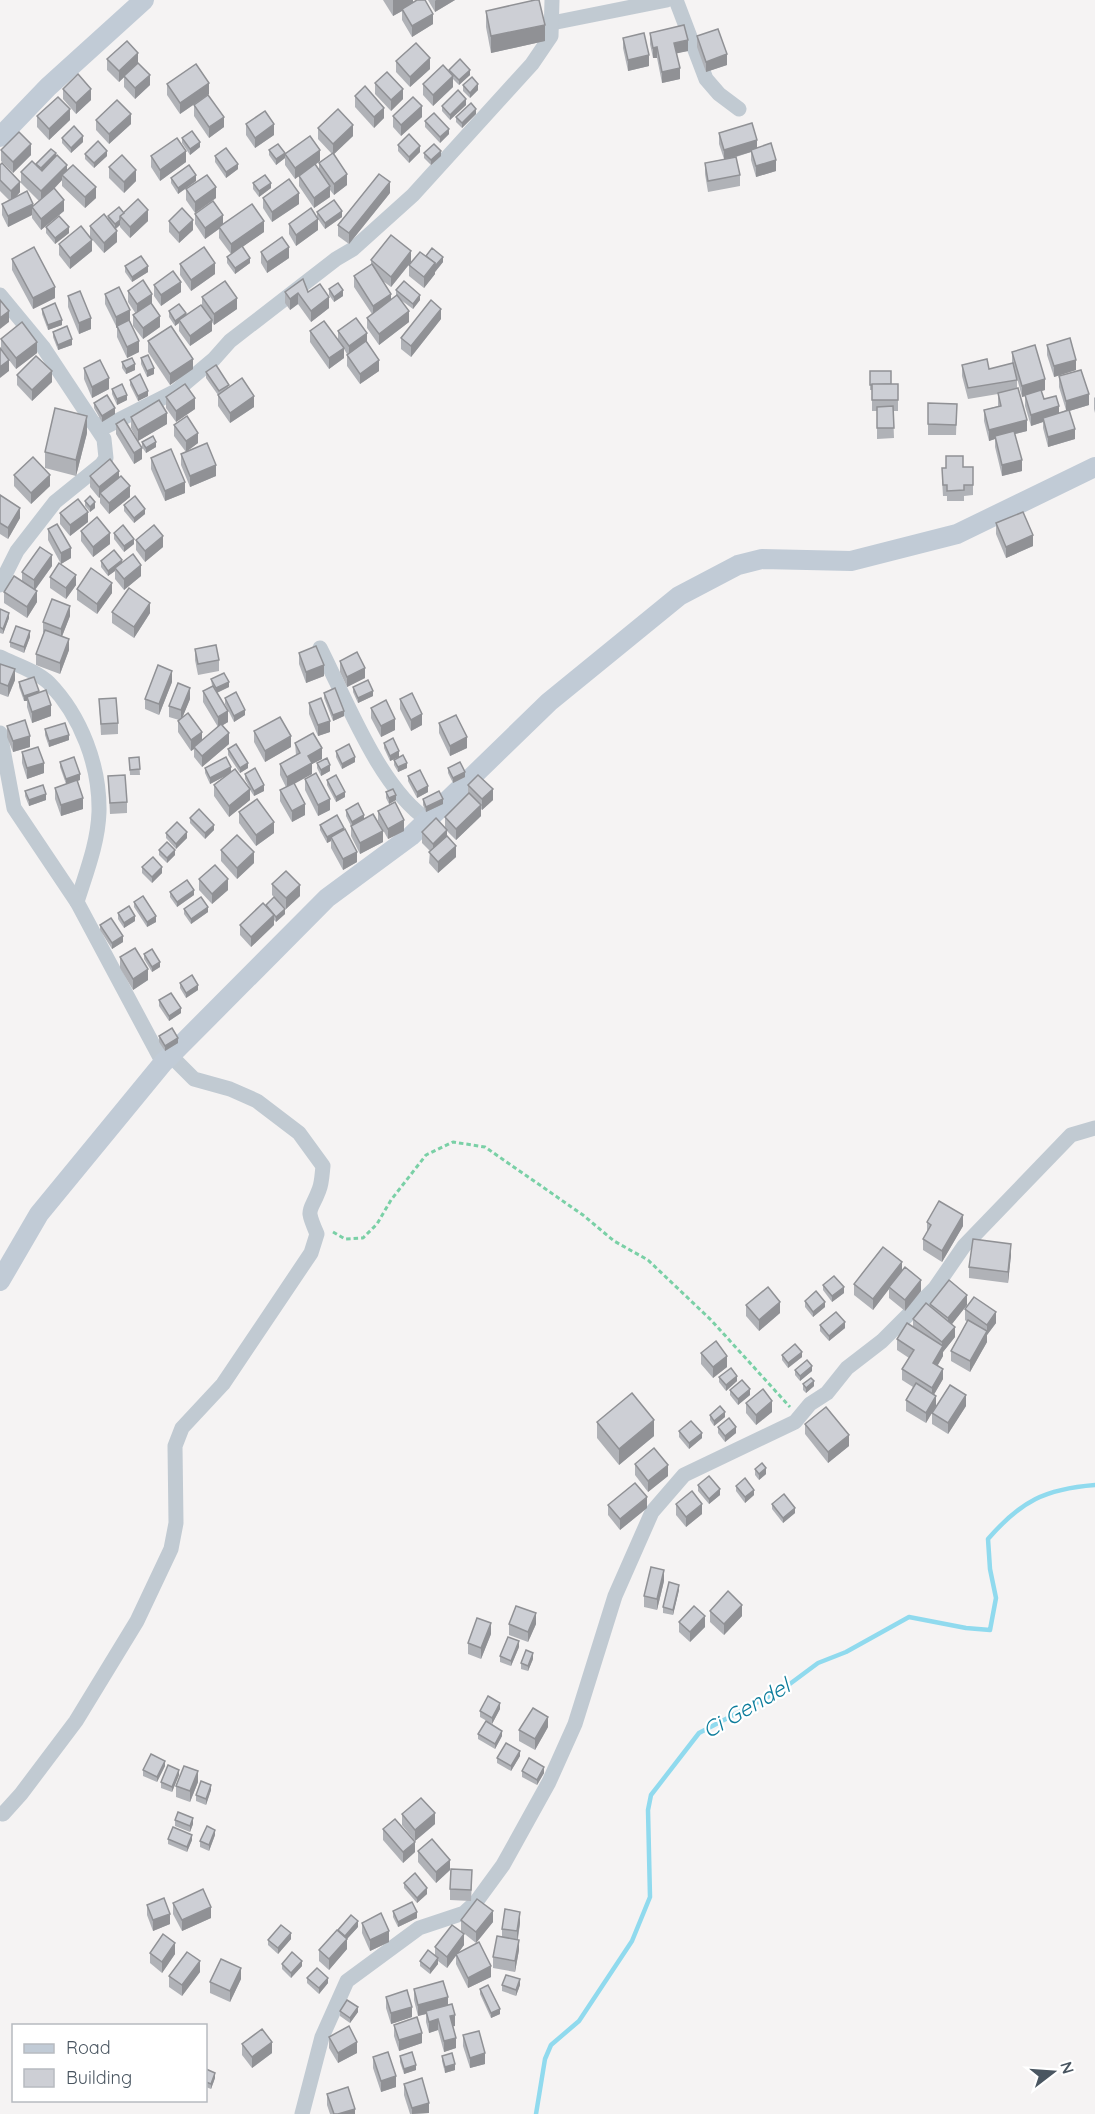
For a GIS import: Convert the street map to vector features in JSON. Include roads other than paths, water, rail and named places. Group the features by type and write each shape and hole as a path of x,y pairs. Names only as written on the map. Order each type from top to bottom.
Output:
{"street":[{"path":"0,137 48,87 144,0"},
{"path":"94,424 106,426 176,391 214,359 230,341 336,259 353,249 413,195 532,64 550,36 552,0"},
{"path":"552,23 667,0"},
{"path":"676,0 706,79 719,94 739,109"},
{"path":"0,295 43,347 104,439 106,458 55,502 17,551 0,585"},
{"path":"0,1281 39,1214 167,1059 327,898 411,836 549,702 679,596 738,565 762,559 851,561 957,534 1095,467"},
{"path":"320,648 387,776 407,803 428,820"},
{"path":"0,657 47,681 72,714 90,749 99,813 92,854 77,902"},
{"path":"0,733 14,808 77,902 167,1059 194,1079 230,1089 257,1101 299,1133 323,1166 320,1189 309,1207 310,1219 317,1234 311,1253 223,1384 182,1428 175,1446 176,1523 171,1549 137,1621 76,1721 3,1814"},
{"path":"302,2114 322,2037 347,1981 419,1928 464,1913 487,1888 503,1865 549,1782 575,1724 615,1596 652,1512 684,1475 795,1422 810,1404 827,1393 847,1368 882,1341 935,1288 964,1246 1071,1135 1095,1128"}],"waterway":[{"name":"Ci Gendel","path":"536,2114 545,2059 551,2045 579,2021 632,1941 650,1897 648,1810 651,1795 699,1733 783,1689 818,1663 846,1652 909,1617 966,1628 990,1630 996,1598 990,1569 988,1539 1012,1515 1035,1499 1062,1490 1095,1485"}]}
